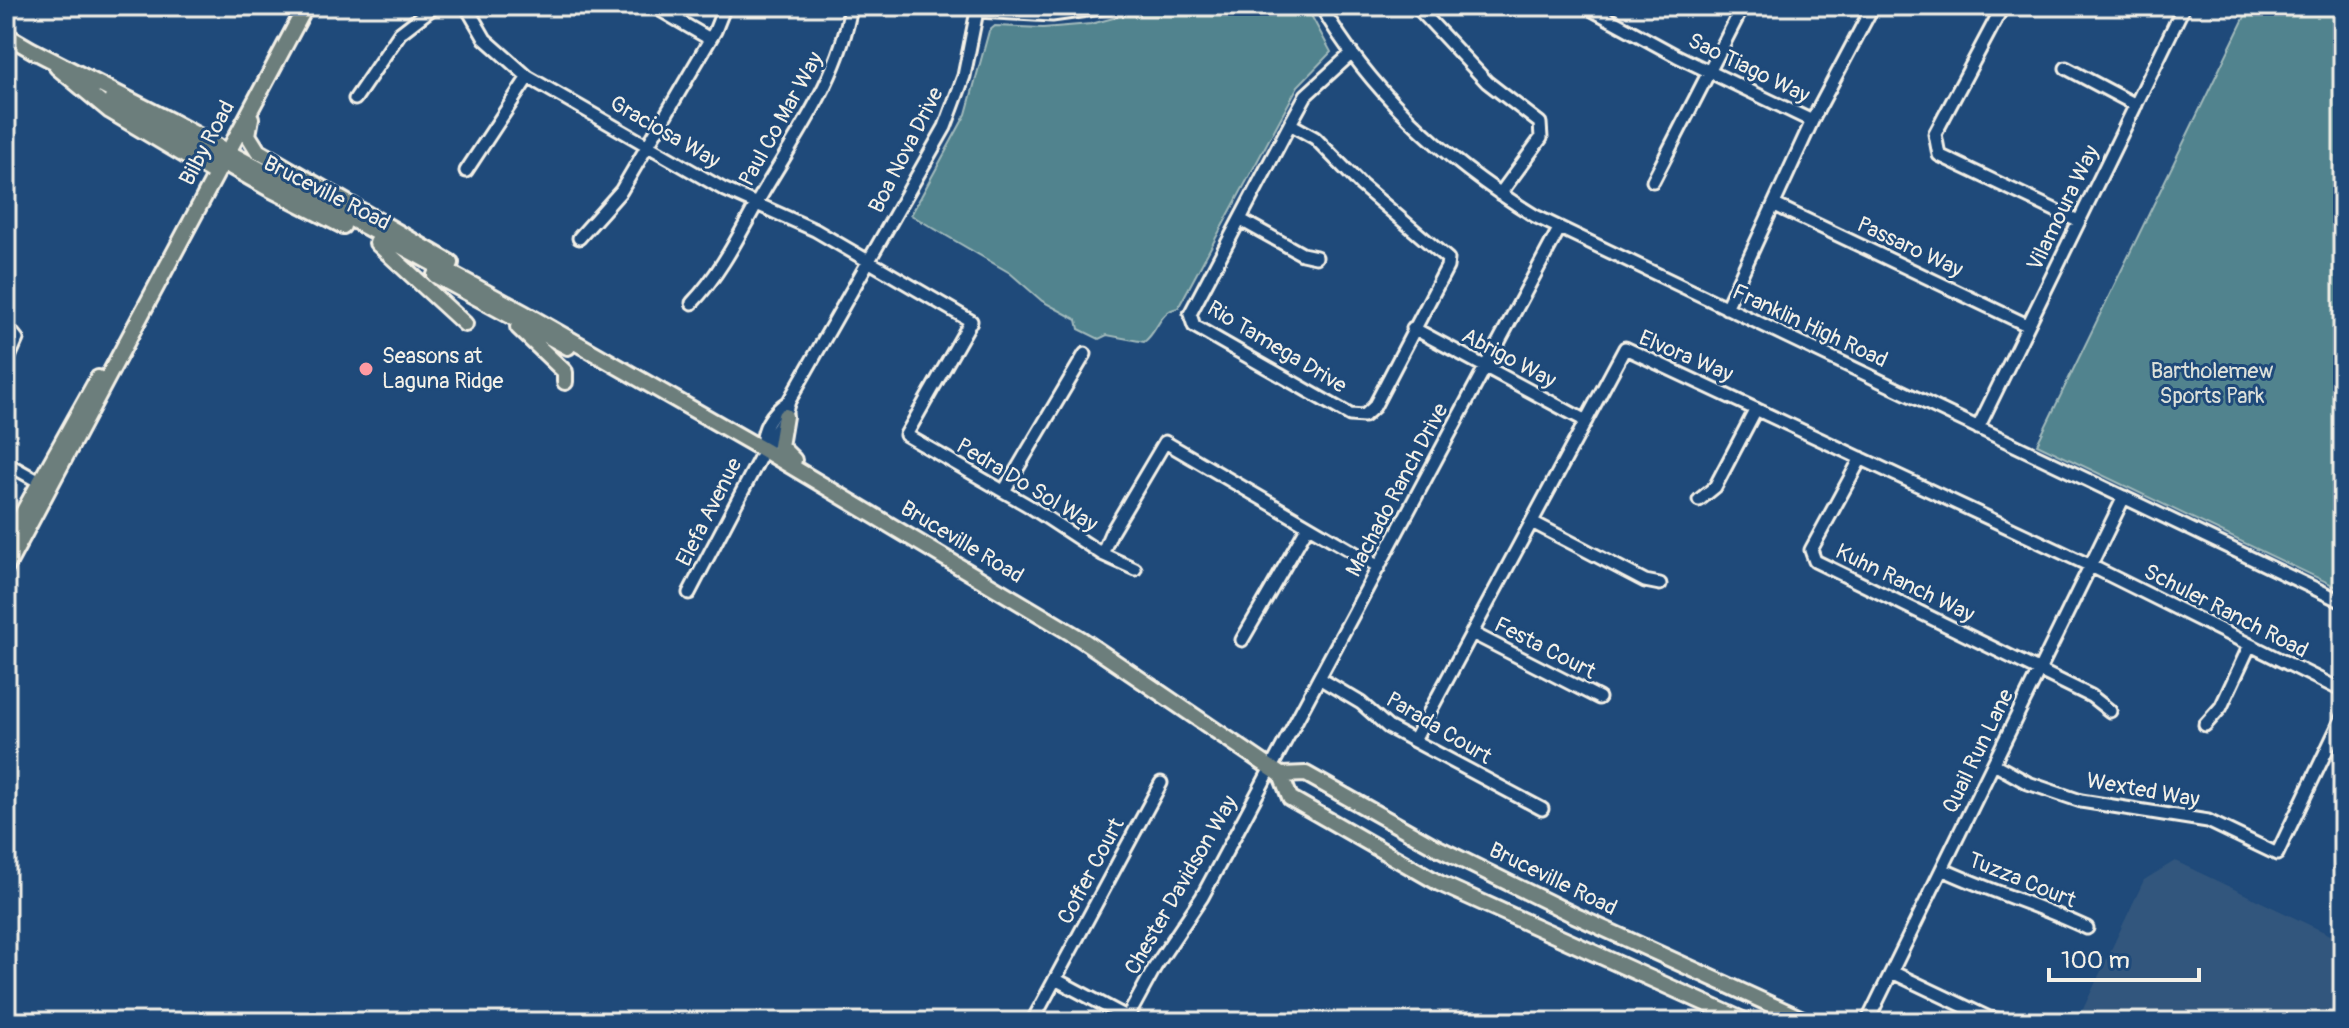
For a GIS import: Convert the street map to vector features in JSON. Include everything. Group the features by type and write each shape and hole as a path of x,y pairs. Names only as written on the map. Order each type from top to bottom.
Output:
{"main road":[{"name":"Bilby Road","path":"6,543 44,484 147,300 306,6"},
{"name":"Bruceville Road","path":"6,35 52,62 110,111 484,291 803,473 1081,639 1276,772 1290,798 1439,883 1747,1022"},
{"name":"Bruceville Road","path":"30,49 222,163 377,243 557,342 610,364"},
{"path":"256,99 248,130 255,148 440,256 484,291"},
{"path":"377,243 465,324"},
{"path":"503,313 565,372 565,382"},
{"path":"787,408 780,446 803,473"},
{"name":"Bilby Road","path":"6,568 44,484"},
{"name":"Bruceville Road","path":"1276,772 1306,774 1436,847 1532,895 1809,1022"}],"street":[{"path":"355,99 400,33 435,6"},
{"name":"Graciosa Way","path":"466,6 485,39 528,77 723,189 815,230 869,261"},
{"path":"653,6 710,39"},
{"path":"579,238 607,211 648,146 710,39 725,6"},
{"name":"Paul Co Mar Way","path":"692,303 716,274 826,85 841,50 851,6"},
{"name":"Franklin High Road","path":"1321,6 1352,53 1420,130 1500,194 1559,229 2343,602"},
{"path":"1416,6 1477,73 1540,123 1541,138 1500,194"},
{"name":"Sao Tiago Way","path":"1585,6 1607,20 1812,121"},
{"path":"1607,20 1615,6"},
{"path":"1653,181 1743,6"},
{"path":"1726,308 1812,121 1873,6"},
{"path":"2003,6 1935,134 1935,146 1939,155 2078,221"},
{"name":"Vilamoura Way","path":"1978,428 2184,6"},
{"path":"977,9 1052,15 1111,7"},
{"name":"Boa Nova Drive","path":"869,261 945,127 964,76 977,9"},
{"name":"Rio Tamega Drive","path":"1290,124 1315,138 1361,185 1448,259 1447,267 1374,407 1364,416 1350,415 1194,326 1190,314 1241,220 1290,124 1306,95 1352,53"},
{"path":"2066,68 2136,105"},
{"path":"466,171 490,141 528,77"},
{"name":"Passaro Way","path":"1775,205 2027,325"},
{"path":"1241,220 1302,254 1316,257"},
{"name":"Machado Ranch Drive","path":"1276,772 1319,678 1559,229"},
{"name":"Elefa Avenue","path":"689,593 869,261"},
{"name":"Pedra Do Sol Way","path":"869,261 971,321 906,435 1004,491 1102,554 1111,533 1165,442 1379,567"},
{"path":"6,325 17,339 6,364"},
{"name":"Abrigo Way","path":"1413,328 1586,421"},
{"name":"Elvora Way","path":"1414,741 1625,348 2091,566"},
{"path":"1004,491 1085,354"},
{"path":"1699,500 1715,487 1756,409"},
{"name":"Kuhn Ranch Way","path":"1861,458 1811,550 1815,561 2040,670 2091,696 2110,711"},
{"path":"6,463 44,484"},
{"name":"Quail Run Lane","path":"1867,1022 2124,497"},
{"path":"1532,522 1645,581 1660,584"},
{"path":"1242,640 1308,526"},
{"path":"1102,554 1135,569"},
{"name":"Schuler Ranch Road","path":"2091,566 2343,691"},
{"name":"Festa Court","path":"1472,633 1599,698"},
{"path":"2205,725 2221,707 2249,647"},
{"name":"Parada Court","path":"1319,678 1414,741 1542,809"},
{"name":"Wexted Way","path":"1994,764 2028,783 2081,801 2208,821 2277,854 2343,716"},
{"name":"Chester Davidson Way","path":"1130,1021 1155,967 1202,897 1276,772"},
{"name":"Coffer Court","path":"1032,1022 1161,783"},
{"name":"Tuzza Court","path":"1942,869 1994,894 2051,911 2087,928"},
{"path":"1892,972 1989,1018 2003,1020"},
{"path":"1055,979 1130,1021"}],"shaded area":[{"path":"2175,861 2343,941 2343,1022 2077,1022 2144,880"}],"green space":[{"path":"1159,6 1306,6 1331,52 1298,86 1178,308 1163,317 1144,342 1107,335 1099,339 1079,329 1077,320 1042,301 1010,273 911,215 966,114 989,31 995,26 1043,28 1091,24"},
{"name":"Bartholemew Sports Park","path":"2250,6 2343,6 2343,590 2037,444"}],"place":[{"name":"Seasons at Laguna Ridge","path":"366,369"}]}
